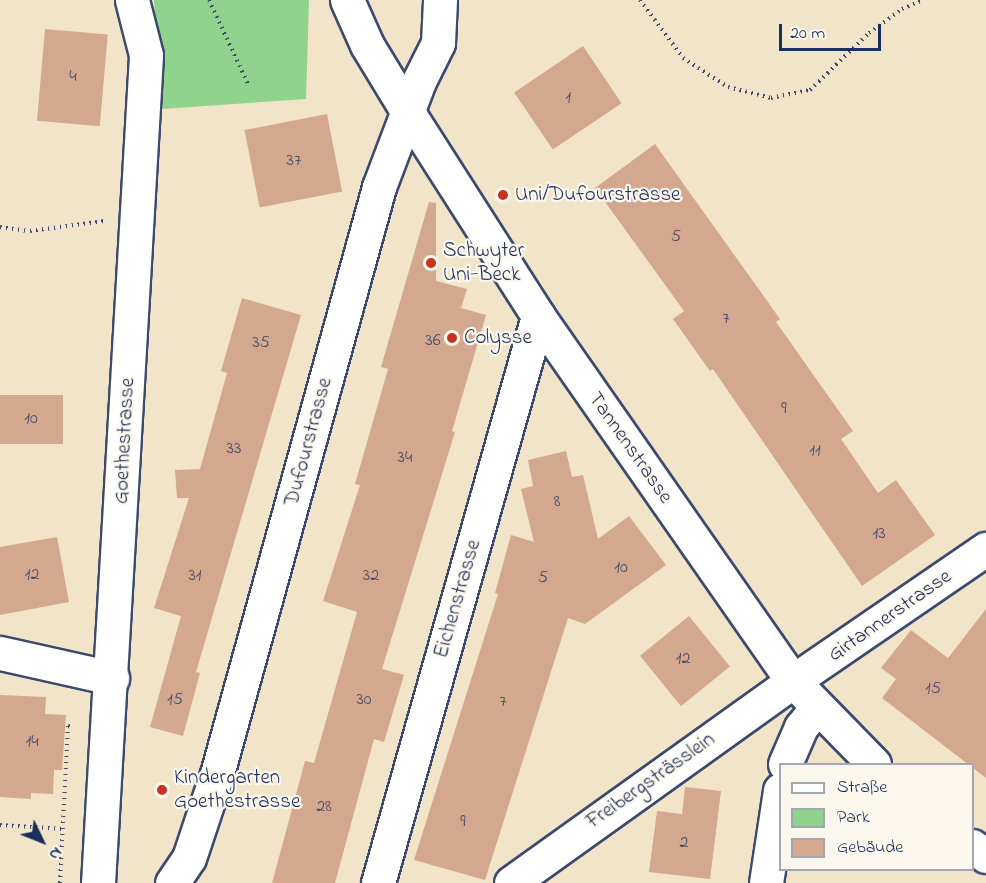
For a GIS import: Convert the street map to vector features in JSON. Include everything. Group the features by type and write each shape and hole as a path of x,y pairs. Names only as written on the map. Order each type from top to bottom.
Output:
{"street":[{"name":"Goethestrasse","path":"98,883 112,678 146,55 132,0"},
{"name":"Tannenstrasse","path":"347,0 367,45 538,316 793,681 872,763"},
{"name":"Dufourstrasse","path":"172,883 189,858 217,774 379,187 409,114 419,81 438,43 440,0"},
{"name":"Eichenstrasse","path":"378,883 538,316"},
{"name":"Girtannerstrasse","path":"793,681 986,549"},
{"path":"0,652 112,678"},
{"name":"Freibergsträsslein","path":"511,883 793,681"},
{"path":"786,763 801,727 817,708"},
{"path":"766,883 779,797"}],"path":[{"path":"209,0 248,84"},
{"path":"640,0 683,58 728,87 771,98 810,90 869,33 902,9 923,0"},
{"path":"0,227 30,231 137,216"},
{"path":"60,883 68,726 77,727"},
{"path":"0,825 63,829"}],"green space":[{"path":"154,0 309,0 306,99 162,109"}],"building":[{"path":"45,29 108,34 100,126 37,121"},
{"path":"583,46 622,103 553,150 514,92"},
{"path":"327,114 342,192 260,208 245,130"},
{"path":"655,144 780,319 776,322 853,431 841,439 878,493 896,480 935,535 862,586 713,369 710,371 673,319 684,311 595,188"},
{"path":"429,202 436,203 436,281 467,289 461,308 486,315 452,431 455,432 382,669 404,675 384,742 374,739 335,883 272,883 305,761 314,763 357,612 323,601 360,485 355,484 388,369 381,367"},
{"path":"242,298 301,315 196,672 200,673 183,736 150,727 181,616 154,608 189,498 177,498 175,470 200,469 227,373 221,371"},
{"path":"0,395 63,395 63,444 0,444"},
{"path":"566,451 572,477 583,475 598,539 629,516 666,565 585,624 568,618 485,880 414,860 498,594 495,593 511,535 534,542 521,489 533,486 528,460"},
{"path":"57,537 69,602 0,615 0,547"},
{"path":"986,609 986,778 974,769 974,763 966,763 882,698 896,679 881,668 911,630 948,658"},
{"path":"689,616 730,667 681,706 640,656"},
{"path":"0,695 46,697 45,714 66,715 62,770 54,770 53,794 31,793 31,799 0,797"},
{"path":"685,787 721,791 710,879 649,872 657,811 682,814"}],"place":[{"name":"Uni/Dufourstrasse","path":"503,195"},
{"name":"Schwyter Uni-Beck","path":"431,263"},
{"name":"Colysse","path":"452,338"},
{"name":"Kindergarten Goethestrasse","path":"162,790"}]}
